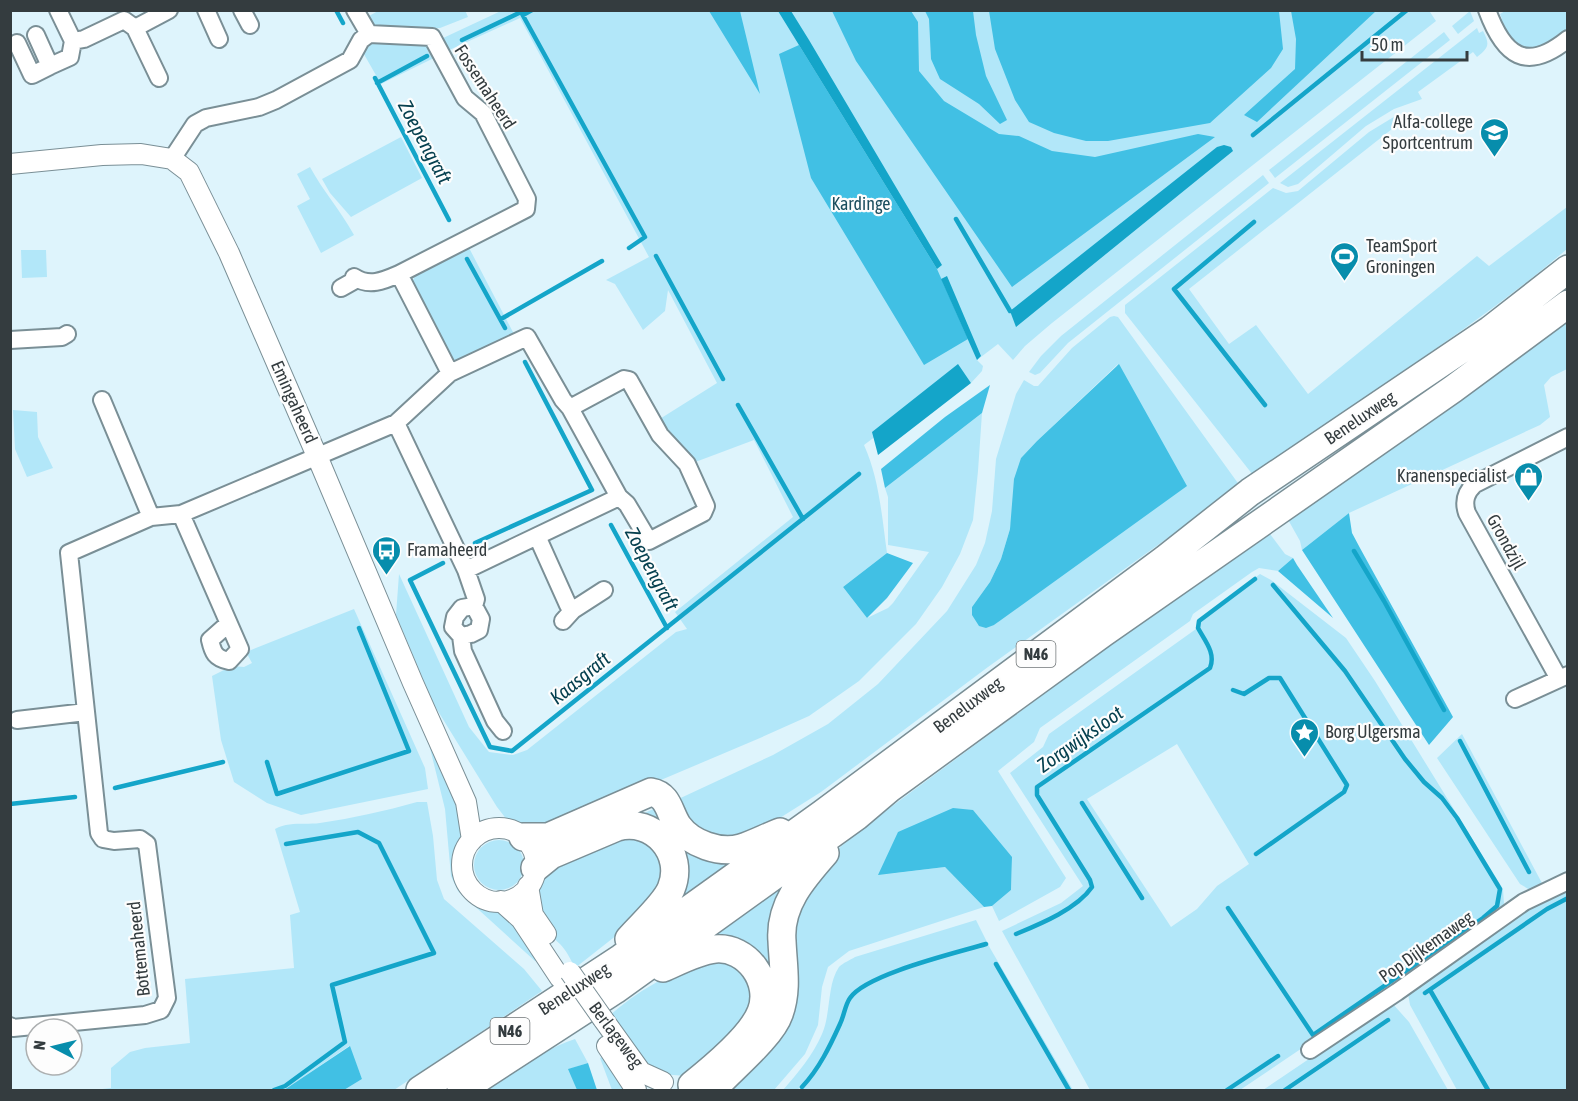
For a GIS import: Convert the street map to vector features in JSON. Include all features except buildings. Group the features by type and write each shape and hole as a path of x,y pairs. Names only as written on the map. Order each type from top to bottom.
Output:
{"highway":[{"name":"Beneluxweg","path":"461,1090 608,981 822,814 1165,559 1250,492 1490,330 1568,269"},
{"name":"Beneluxweg","path":"420,1090 608,981 857,816 890,788 1103,633 1453,389 1568,304"},
{"name":"N46","path":"523,837 548,837 651,792 664,798 678,826 686,834 706,846 717,848 740,848 822,814"},
{"name":"N46","path":"702,1088 719,1083 773,1027 779,1014 785,984 781,939 785,913 793,892 804,875 857,816"},
{"name":"N46","path":"532,877 551,855 628,824 655,832 666,844 672,859 674,875 671,890 608,981"},
{"name":"N46","path":"608,981 714,949 740,955 753,965 760,977 764,993 762,1011 753,1027 713,1068 702,1088"}],"street":[{"path":"17,43 32,75 70,57 74,41 58,10"},
{"path":"74,41 84,39 126,19 169,10"},
{"path":"206,10 219,39"},
{"path":"10,164 102,155 141,154 172,159 195,124 206,118 259,107 276,100 350,60 361,40 369,34 355,10"},
{"path":"1487,10 1501,40 1506,47 1518,55 1540,56 1556,49 1568,39"},
{"path":"126,19 159,78"},
{"name":"Fossemaheerd","path":"341,288 355,278 377,284 526,209 527,199 483,113 465,98 432,37 369,34"},
{"path":"36,35 51,66"},
{"name":"Emingaheerd","path":"172,159 189,172 228,253 466,802 472,840"},
{"path":"399,274 450,373"},
{"path":"10,340 62,337 67,334"},
{"path":"17,720 86,712 69,553 151,517 181,514 396,423 450,373 526,337 570,408 619,497 627,504 649,540 703,513 706,506 687,464 660,435 630,380 624,379 570,408"},
{"path":"102,400 151,517"},
{"path":"396,423 466,570 476,599 474,606 462,608 455,616 453,627 461,636 463,651 495,721 503,731"},
{"name":"Grondzijl","path":"1563,677 1467,513 1465,502 1468,492 1475,484 1568,437"},
{"path":"466,570 619,497"},
{"path":"181,514 228,624"},
{"path":"537,536 568,605 568,616 603,590"},
{"path":"1515,699 1563,677"},
{"name":"Bottemaheerd","path":"10,1026 13,1028 145,1015 161,1010 167,998 147,844 140,839 114,841 103,839 99,833 86,712"},
{"name":"Emingaheerd","path":"466,802 498,828"},
{"path":"498,828 523,837 533,853 532,877 515,897 501,902 480,896 465,880 463,873 463,858 472,840 485,831 498,828"},
{"name":"Berlageweg","path":"532,877 533,915 565,975"},
{"name":"Pop Dijkemaweg","path":"1310,1050 1524,902 1568,882"},
{"name":"Berlageweg","path":"501,902 521,918 565,975 598,1023 636,1090"},
{"name":"Berlageweg","path":"598,1023 656,1086"},
{"path":"656,1086 678,1081 702,1088"}],"green space":[{"path":"465,10 468,17 440,28 377,29 369,16 378,11"},
{"name":"Kardinge","path":"503,10 1432,11 1430,12 1436,21 1052,323 1025,346 1013,360 998,344 977,360 983,366 982,371 971,383 962,371 864,445 877,484 887,553 843,587 867,618 888,608 893,603 929,552 888,545 888,497 885,488 982,413 973,520 960,554 942,587 916,624 859,681 809,716 760,738 583,813 526,830 511,825 497,807 433,703 396,615 399,574 469,727 489,752 513,755 527,750 676,632 687,629 675,612 793,517 754,440 690,464 655,422 717,383 668,290 665,311 643,330 615,284 606,280 649,257 520,18 447,51 441,39"},
{"path":"709,11 740,11 760,94"},
{"path":"832,11 911,11 918,22 919,71 944,101 999,134 1019,136 1052,151 1095,157 1198,134 1215,137 1012,287 856,61"},
{"path":"925,11 973,11 986,76 1007,120 1000,124 979,104 940,79 931,59 929,19"},
{"path":"989,11 1279,11 1283,49 1271,68 1210,123 1108,141 1086,141 1054,133 1029,122 1015,100 995,49"},
{"path":"1291,11 1376,11 1257,122 1244,115 1295,69 1296,39"},
{"path":"1470,11 1474,21 1458,34 1452,26"},
{"path":"1505,11 1567,11 1567,29 1538,47 1521,47 1513,42 1499,21 1502,19 1500,14"},
{"path":"1477,28 1479,33 1483,31 1487,39 1487,46 1477,57 1473,52 1418,92 1422,99 1394,109 1366,126 1298,184 1288,187 1280,183"},
{"path":"1444,32 1450,40 1275,178 1269,170"},
{"path":"370,41 427,43 436,57 381,84 361,49"},
{"path":"799,45 937,269 968,339 924,365 811,178 779,54"},
{"path":"1397,115 1392,129 1189,289 1229,344 1256,325 1308,394 1477,256 1489,266 1567,207 1567,249 1491,309 1253,475 1125,313 1125,305 1273,188 1286,193 1298,191 1369,132"},
{"path":"401,137 422,178 351,217 330,193 322,179"},
{"path":"310,167 354,235 321,253 297,206 310,199 297,174"},
{"path":"1263,175 1269,183 1068,343 1040,373 1035,375 1029,372 1061,336"},
{"path":"467,244 515,336 456,362 450,357 411,285 416,273"},
{"path":"21,250 46,250 47,277 22,278"},
{"path":"1110,317 1118,317 1240,486 988,667 821,792 741,840 697,834 672,802 773,755 828,724 878,684 947,611 976,565 985,543 992,511 996,459 1016,394 1024,380 1038,386 1072,348","holes":["1118,364 998,622 994,625 972,607 990,582 1001,559 1010,529 1021,458"]},
{"path":"1567,319 1567,369 1551,377 1544,385 1550,417 1540,425 1349,513 1302,550 1300,541 1286,516"},
{"path":"1119,364 1187,486 994,625 986,628 979,626 972,615 972,607 990,582 1001,559 1010,529 1014,479 1021,458"},
{"path":"990,385 982,413 885,488 881,469 945,417"},
{"path":"13,410 37,412 38,437 53,468 27,477 15,449"},
{"path":"1349,513 1352,533 1453,717 1429,745 1302,550"},
{"path":"1267,530 1285,554 1293,558 1278,571 1259,568 1193,614 1190,621 1040,728 1034,742 998,771 1066,878 1060,887 999,921 992,906 1011,890 1012,857 879,875 945,867 984,907 849,951 828,967 822,987 818,1025 805,1054 774,1090 721,1090 788,940 815,870 857,832 1087,660"},
{"path":"887,553 913,563 887,598 867,618 843,587"},
{"path":"1293,558 1297,565 1333,618 1278,571"},
{"path":"1260,574 1346,638 1503,889 1504,904 1493,915 1391,988 1240,1090 1090,1090 1002,931 1061,903 1083,886 1010,773 1043,747 1049,734 1196,629 1198,620","holes":["1177,744 1249,864 1217,886 1197,909 1171,927 1087,799"]},
{"path":"354,609 425,768 428,789 301,815 267,803 234,782 221,740 212,676 232,666 244,667 252,663 246,652"},
{"path":"1462,734 1543,885 1530,890 1520,884 1437,758"},
{"path":"428,740 461,814 464,836 456,856 456,877 465,894 475,902 497,909 513,920 540,957 535,961 458,891 451,876 445,809"},
{"path":"417,802 427,802 437,880 444,899 524,969 542,991 394,1090 344,1090 362,1079 349,1046 284,1090 94,1090 111,1088 111,1068 130,1052 190,1043 185,979 294,968 290,915 300,912 275,829 291,824 345,819"},
{"path":"658,807 664,814 753,851 644,930 680,878 631,819"},
{"path":"953,808 973,810 1012,857 1011,890 992,906 984,907 945,867 878,875 898,832"},
{"path":"614,834 659,845 665,881 636,920 575,968 543,921 537,903 537,884 541,874"},
{"path":"499,840 517,847 524,865 517,883 499,890 481,883 474,865 481,847"},
{"path":"803,865 780,979 752,958 680,955"},
{"path":"1567,888 1567,1090 1457,1090 1410,1005 1408,994 1487,935"},
{"path":"976,920 1073,1090 804,1090 802,1087 796,1090 783,1090 810,1056 822,1034 835,974 839,967 855,957"},
{"path":"707,958 739,965 756,986 748,1023 687,1076 660,1074 646,1068 609,1016 631,998 655,983"},
{"path":"1392,1003 1409,1022 1448,1090 1263,1090"},
{"path":"575,1039 588,1063 569,1069 577,1090 488,1090 541,1055"},
{"path":"350,1046 362,1079 344,1090 284,1090"},
{"path":"604,1056 629,1090 612,1090 600,1058"},
{"path":"588,1063 597,1090 577,1090 568,1069"}],"shaded area":[{"path":"778,11 791,11 809,40 942,265 937,269"},
{"path":"1224,145 1231,147 1233,151 1016,327 1010,311 1217,147"},
{"path":"947,276 981,356 977,360 941,279"},
{"path":"958,364 971,383 878,455 872,432"}],"waterway":[{"name":"Zoepengraft","path":"336,10 343,23"},
{"path":"523,15 532,10"},
{"path":"1253,135 1407,10"},
{"path":"462,40 521,12 645,237 629,248"},
{"path":"377,83 427,56"},
{"name":"Zoepengraft","path":"375,78 449,220"},
{"path":"956,219 1010,311"},
{"path":"1254,222 1174,289 1265,405"},
{"path":"656,256 723,379"},
{"name":"Zoepengraft","path":"467,259 505,328"},
{"path":"501,319 602,261"},
{"name":"Zoepengraft","path":"475,543 592,490 525,362"},
{"path":"738,405 803,519"},
{"name":"Kaasgraft","path":"443,563 410,580 490,747 512,751 859,474"},
{"name":"Zoepengraft","path":"611,525 667,628"},
{"path":"1354,551 1444,710"},
{"name":"Zorgwijksloot","path":"1016,934 1068,909 1092,887 1090,880 1037,795 1037,787 1210,668 1211,652 1198,628 1199,621 1255,579"},
{"path":"1228,908 1313,1035 1483,918 1497,906 1500,889 1457,818 1442,798 1424,782 1405,759 1345,671 1273,585"},
{"name":"Kaasgraft","path":"267,762 277,794 409,751 359,628"},
{"path":"1233,690 1244,694 1269,678 1280,678 1347,785 1344,792 1256,854"},
{"path":"1460,741 1529,872"},
{"name":"Kaasgraft","path":"115,788 223,762"},
{"name":"Kaasgraft","path":"10,804 75,797"},
{"path":"1082,803 1142,898"},
{"path":"274,1090 285,1086 345,1042 332,985 434,953 379,843 358,832 286,844"},
{"path":"1425,993 1547,909 1568,898"},
{"path":"802,1087 814,1073 828,1049 848,1001 859,989 913,965 986,944"},
{"path":"996,964 1069,1090"},
{"path":"1430,990 1488,1090"},
{"path":"1285,1090 1388,1020"},
{"path":"1227,1090 1278,1056"}],"place":[{"name":"Alfa-college Sportcentrum","path":"1494,158"},
{"name":"TeamSport Groningen","path":"1345,282"},
{"name":"Kranenspecialist","path":"1528,502"},
{"name":"Framaheerd","path":"386,576"},
{"name":"Borg Ulgersma","path":"1304,758"}]}
